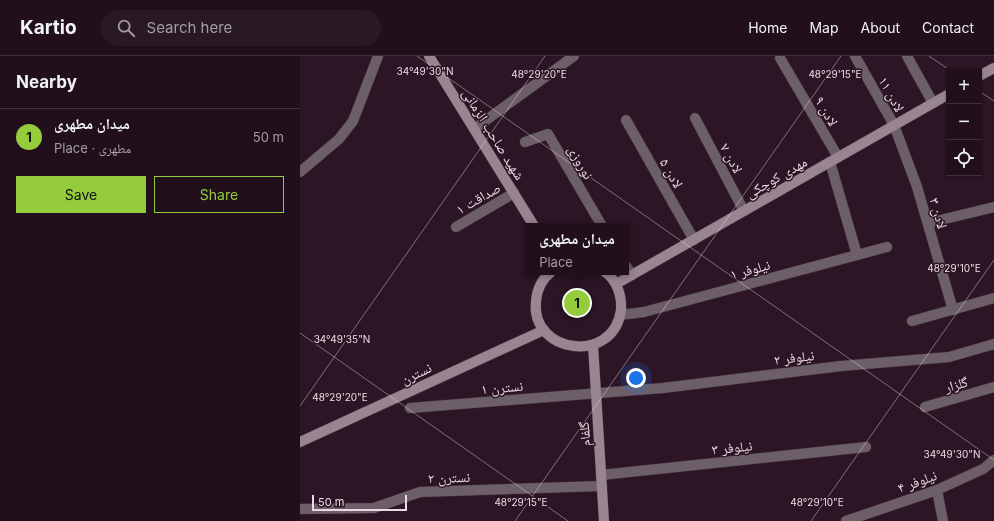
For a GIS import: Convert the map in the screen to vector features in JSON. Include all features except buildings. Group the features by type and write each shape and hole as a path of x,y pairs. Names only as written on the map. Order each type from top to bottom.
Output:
{"street":[{"path":"300,172 339,139 353,121 378,56"},
{"name":"شهید صاحب الزمانی","path":"429,56 532,223"},
{"path":"474,129 574,56"},
{"name":"لادن ۱۱","path":"855,56 894,125"},
{"path":"907,56 933,103"},
{"name":"لادن ۹","path":"780,58 834,160 857,255"},
{"path":"982,74 994,68"},
{"name":"مهدی کوچکی","path":"616,284 946,96"},
{"name":"لادن ۷","path":"695,118 744,211"},
{"name":"لادن ۵","path":"626,120 694,240"},
{"name":"لادن ۳","path":"894,125 917,187 953,310"},
{"name":"نوروزی","path":"525,142 548,134 600,223"},
{"name":"صداقت ۱","path":"456,227 514,193"},
{"path":"928,223 994,207"},
{"name":"نیلوفر ۱","path":"620,315 644,312 888,247"},
{"path":"629,271 632,276"},
{"path":"549,275 542,283 537,294 535,307 538,319 544,330 553,339 566,346 579,348 592,345 605,338 614,328 620,315 620,294 616,284 608,275"},
{"path":"912,321 994,298"},
{"name":"نسترن","path":"300,442 544,330"},
{"name":"نیلوفر ۲","path":"596,393 663,388 841,366 949,357 994,344"},
{"name":"گلفام","path":"592,345 604,521"},
{"name":"گلزار","path":"925,407 994,388"},
{"name":"نسترن ۱","path":"410,408 596,393"},
{"name":"نیلوفر ۳","path":"601,475 866,447"},
{"name":"نیلوفر ۴","path":"846,521 937,490 983,469 994,460"},
{"name":"نسترن ۲","path":"300,509 374,508 420,492 602,486"},
{"path":"937,490 943,521"}],"place":[{"name":"میدان مطهری","path":"577,303"}]}
